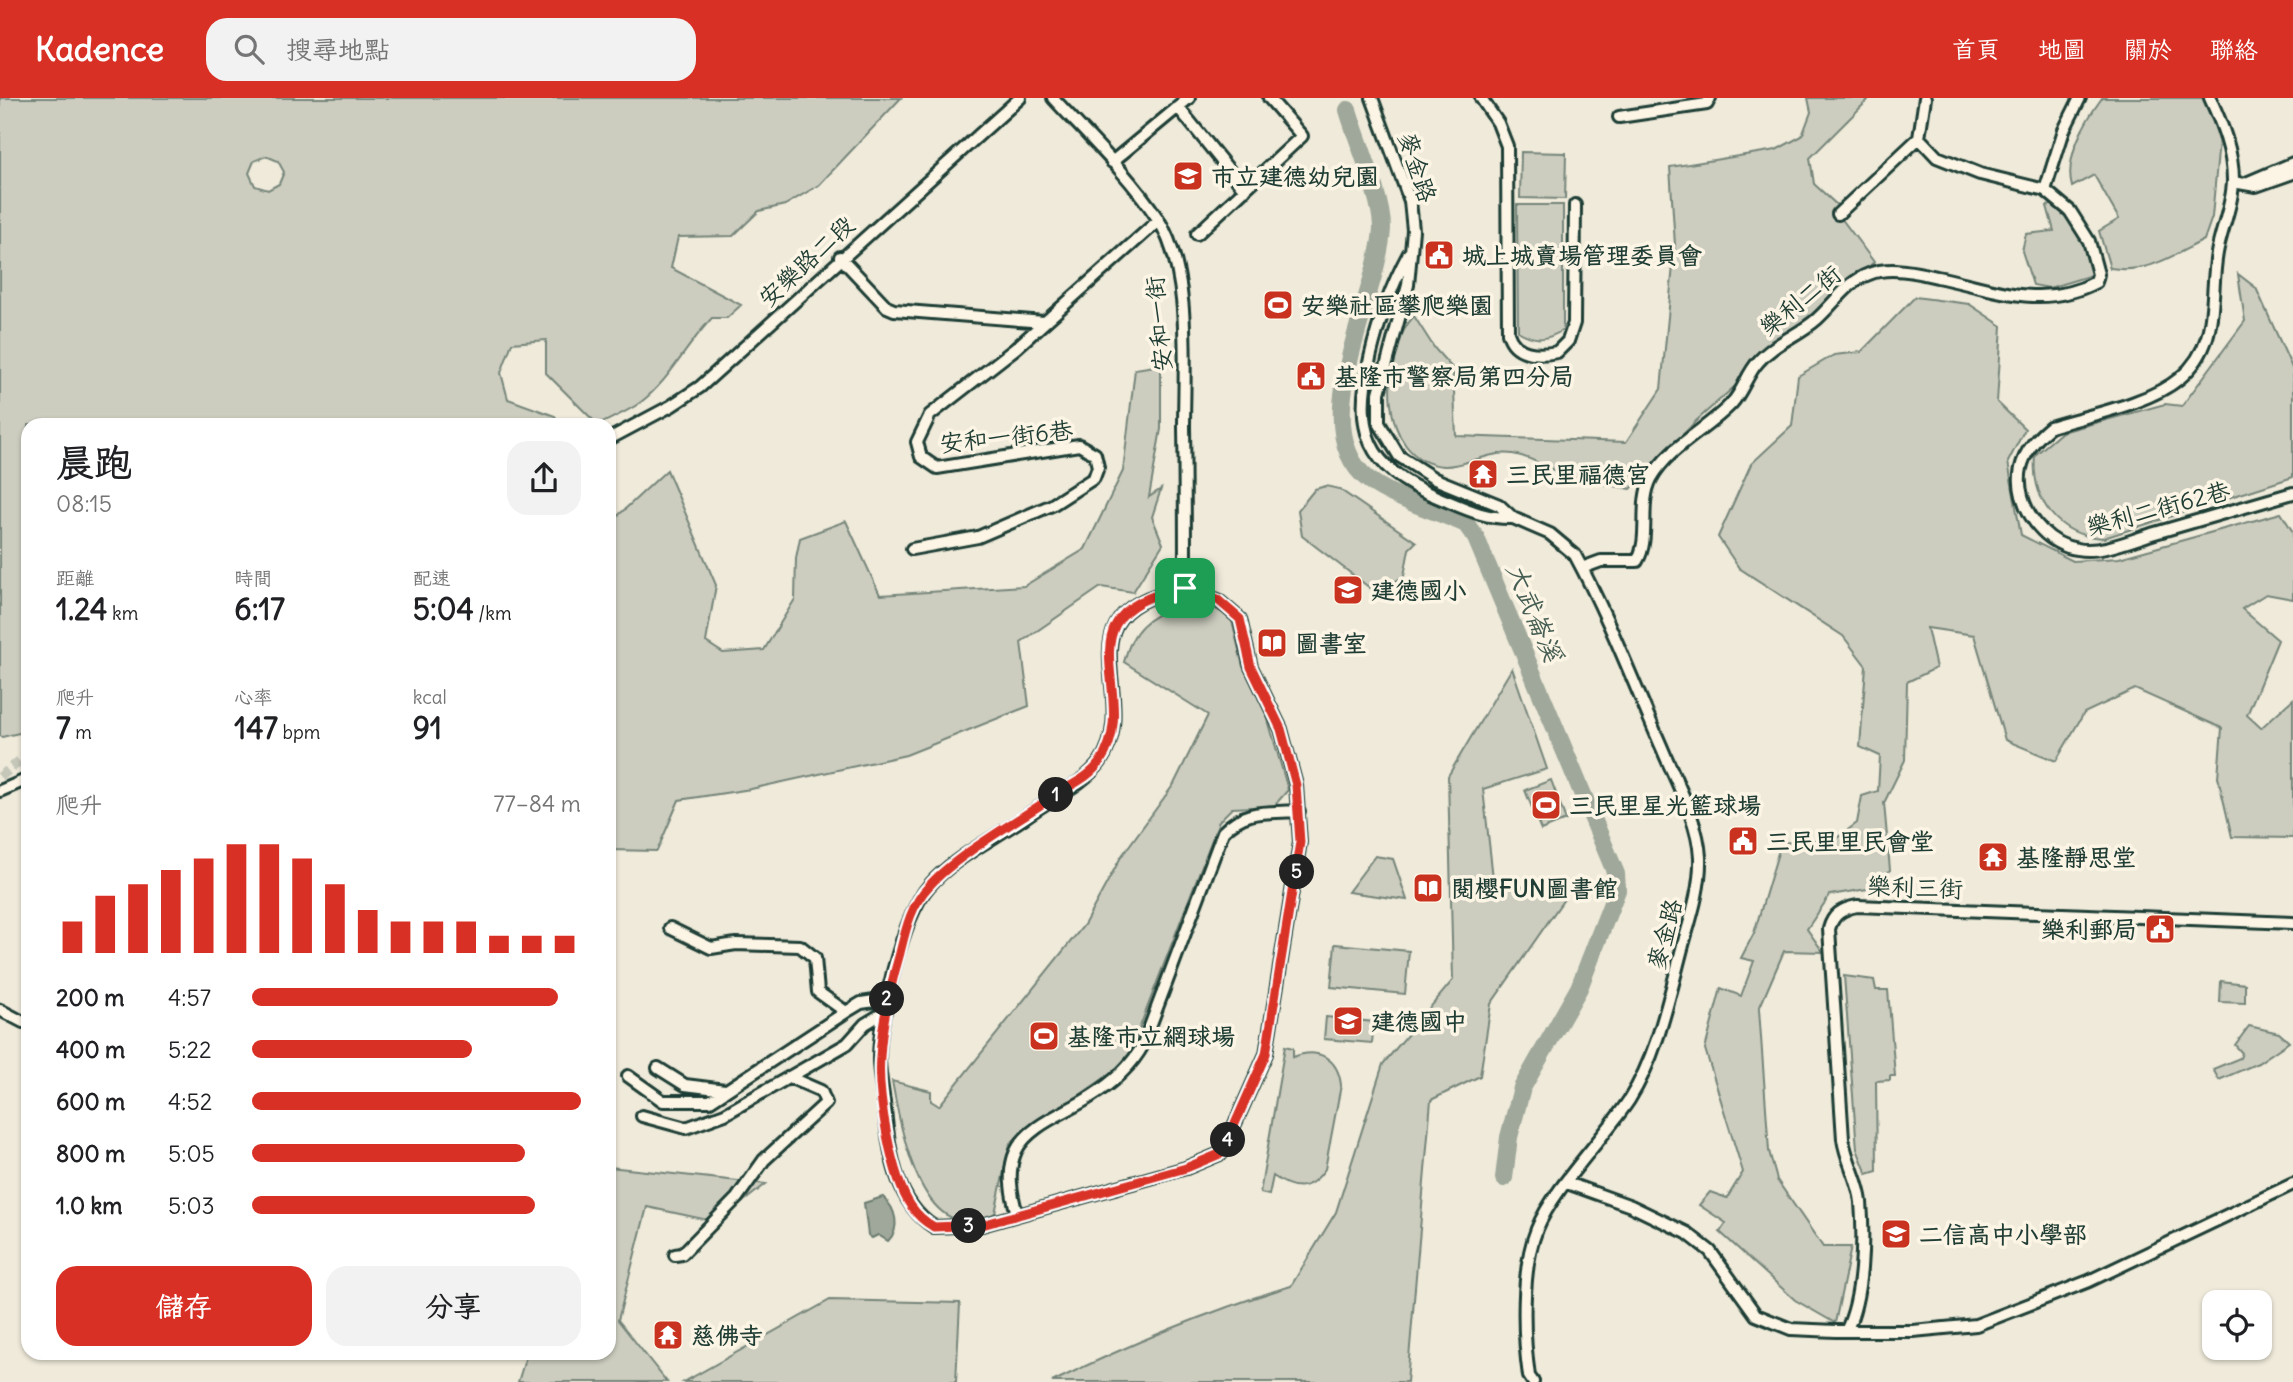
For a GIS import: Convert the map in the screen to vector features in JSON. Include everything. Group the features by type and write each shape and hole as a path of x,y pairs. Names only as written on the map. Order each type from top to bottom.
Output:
{"street":[{"name":"安樂路二段","path":"616,435 700,387 840,257 1020,98"},
{"name":"安和一街","path":"1054,98 1112,162 1159,220 1173,258 1182,304 1185,588"},
{"path":"1112,162 1189,98"},
{"path":"1197,234 1302,136 1269,98"},
{"name":"麥金路","path":"1372,98 1410,201 1413,230 1408,285 1379,393 1378,419 1387,441 1399,456 1435,479 1499,505 1513,518 1563,543 1582,568 1691,817 1698,844 1700,873 1662,1023 1639,1082 1608,1131 1567,1183 1536,1230 1530,1258 1525,1330 1529,1376 1533,1382"},
{"path":"1481,98 1498,123 1507,146 1508,332 1515,346 1530,354 1557,352 1571,334 1575,205"},
{"path":"1619,117 1707,104 1710,98"},
{"path":"1838,214 1919,138 1925,98"},
{"path":"1919,138 1937,158 1980,174 2045,190 2064,130 2080,98"},
{"name":"樂利二街62巷","path":"2210,98 2222,126 2233,183 2216,257 2212,322 2202,350 2181,377 2163,389 2050,427 2023,456 2020,476 2022,496 2036,526 2053,540 2077,550 2112,546 2293,493"},
{"path":"1178,107 1245,190"},
{"path":"2246,183 2293,163"},
{"path":"2233,183 2256,186 2293,173"},
{"name":"樂利二街","path":"1582,568 1601,561 1637,561 1642,553 1643,511 1651,480 1667,460 1734,402 1757,363 1768,352 1815,321 1851,284 1869,274 1890,270 1936,276 2005,294 2045,298 2084,288 2096,282 2098,274 2089,241 2070,211 2045,190"},
{"name":"安和一街6巷","path":"912,548 978,537 1052,505 1094,478 1098,467 1095,454 1079,445 937,468 922,457 917,442 930,415 1016,348 1159,220"},
{"name":"麥金路","path":"1410,250 1392,281 1375,337 1362,413 1374,451 1397,476 1429,493 1492,519 1513,518"},
{"path":"840,257 887,307 894,310 1044,322"},
{"path":"1375,337 1393,341"},
{"path":"1185,588 1218,600 1240,619 1251,667 1281,729 1299,811 1300,842 1295,886 1266,1054 1222,1153 1186,1168 982,1225 946,1229 934,1227 923,1220 910,1206 896,1173 887,1133 879,1061 887,999 912,909 930,884 1094,770 1112,738 1109,646 1118,621 1136,604 1161,592 1185,588"},
{"path":"0,791 21,782"},
{"path":"1017,1214 1011,1195 1010,1176 1017,1148 1033,1132 1092,1096 1134,1062 1143,1045 1223,832 1236,818 1299,811"},
{"name":"樂利三街","path":"1846,1331 1859,1292 1861,1200 1846,1159 1843,1139 1829,929 1831,920 1842,909 1857,906 2293,923"},
{"path":"670,928 711,948 736,944 800,946 815,958 818,992 846,1012"},
{"path":"628,1076 663,1101 710,1101 861,1003 887,999"},
{"path":"0,1010 21,1021"},
{"path":"642,1116 686,1128 725,1114 847,1044 865,1024 885,1012"},
{"path":"658,1068 685,1085 725,1090"},
{"path":"675,1255 682,1254 737,1198 764,1160 827,1103 821,1091 791,1078"},
{"path":"1567,1183 1631,1206 1687,1233 1710,1251 1756,1315 1791,1329 1846,1331 1953,1329 1987,1322 2089,1280 2293,1184"}],"shaded area":[{"path":"0,98 901,98 819,185 785,205 759,211 733,236 678,237 671,268 741,305 727,318 712,318 670,373 651,393 641,402 612,418 591,418 546,373 546,340 512,343 501,373 508,399 556,418 21,418 21,733 2,737","holes":["266,156 278,161 284,172 279,184 268,190 255,186 249,173 254,161"]},
{"path":"1808,98 1870,98 1810,158 1814,184 1839,207 1838,214 1874,262 1696,421 1631,489 1568,476 1527,458 1505,453 1444,466 1422,460 1406,446 1396,426 1391,403 1391,378 1395,354 1403,333 1414,316 1435,349 1453,369 1456,436 1626,442 1661,389 1675,245 1670,167 1776,150 1802,136 1811,112"},
{"path":"2102,98 2206,98 2219,141 2212,217 2204,240 2148,266 2110,268 2099,231 2119,219 2094,175 2072,187 2070,176 2073,152"},
{"path":"1521,152 1566,153 1565,199 1520,198"},
{"path":"2055,204 2085,244 2095,274 2049,288 2033,285 2022,251 2026,234 2054,231 2047,206"},
{"path":"1517,205 1563,205 1563,330 1546,338 1529,337 1518,331"},
{"path":"2238,274 2256,288 2293,370 2293,477 2104,538 2073,531 2061,523 2043,501 2035,471 2035,455 2062,432 2165,404 2182,406 2245,321"},
{"path":"1915,297 1969,304 2002,326 1997,402 2025,429 2008,462 2021,535 2073,561 2119,558 2281,513 2293,532 2293,599 2266,594 2242,609 2278,640 2247,715 2261,728 2293,699 2293,838 2232,837 2218,777 2222,728 2135,689 2084,713 2056,761 2005,740 1974,635 1927,628 1936,668 1907,682 1905,760 1884,803 1890,870 1867,889 1830,895 1807,929 1823,952 1784,951 1759,1009 1769,1151 1777,1180 1823,1247 1851,1247 1835,1323 1795,1300 1720,1232 1726,1223 1699,1205 1710,1192 1727,1198 1743,1172 1705,1049 1721,988 1741,996 1754,961 1741,958 1754,933 1781,843 1837,838 1857,823 1862,796 1878,791 1880,756 1860,747 1866,666 1843,636 1739,568 1718,537 1751,464 1792,426 1798,376 1834,355 1861,352"},
{"path":"1161,365 1161,429 1149,497 1161,489 1152,517 1163,544 1133,592 1101,587 1021,642 1029,706 906,755 751,789 679,800 657,851 616,850 616,517 667,470 716,585 706,642 723,653 764,650 795,599 796,558 800,538 846,521 880,595 1024,586 1085,549 1123,471 1135,369"},
{"path":"1326,486 1339,489 1416,542 1409,549 1404,576 1385,588 1389,592 1383,598 1302,536 1298,510 1315,489"},
{"path":"1185,601 1208,605 1231,617 1243,667 1263,702 1288,790 1274,806 1232,808 1219,821 1126,1063 1010,1143 995,1213 970,1221 949,1217 933,1202 909,1155 892,1081 931,1091 931,1101 939,1106 1084,925 1121,857 1174,784 1208,715 1124,662 1133,638 1145,623"},
{"path":"1512,668 1547,769 1483,789 1493,878 1564,899 1491,1004 1480,1076 1431,1100 1407,1382 1052,1382 1170,1329 1291,1286 1336,1212 1383,1064 1453,980 1448,776"},
{"name":"三民里星光籃球場","path":"1551,780 1566,820 1541,830 1525,790"},
{"path":"1375,856 1393,859 1407,900 1348,892"},
{"path":"1335,944 1409,951 1405,994 1331,987"},
{"path":"1844,976 1874,980 1876,990 1888,990 1895,1076 1890,1076 1890,1080 1876,1081 1877,1171 1867,1174 1857,1149"},
{"path":"2221,981 2245,984 2245,1003 2220,1002"},
{"path":"1326,1017 1374,1022 1372,1043 1324,1039"},
{"path":"2249,1026 2279,1033 2289,1042 2258,1063 2219,1080 2213,1069 2240,1058 2242,1053 2235,1045"},
{"path":"1285,1046 1293,1048 1293,1057 1311,1053 1325,1057 1336,1068 1341,1085 1325,1169 1314,1181 1301,1186 1288,1184 1273,1176 1269,1195 1260,1193"},
{"path":"616,1168 766,1184 717,1222 647,1207 618,1320 667,1382 518,1382 525,1360 616,1360"},
{"path":"883,1197 894,1213 896,1225 888,1241 878,1235 872,1238 868,1235 864,1203"},
{"path":"830,1300 960,1303 956,1382 684,1382"}],"waterway":[{"name":"大武崙溪","path":"1348,110 1374,186 1382,228 1378,256 1349,360 1343,396 1342,429 1350,457 1369,480 1379,487 1466,524 1476,538 1616,874 1617,890 1579,988 1522,1088 1509,1137 1504,1178"}],"tunnel":[{"path":"0,777 21,760"}],"place":[{"name":"市立建德幼兒園","path":"1188,176"},
{"name":"城上城賣場管理委員會","path":"1439,255"},
{"name":"安樂社區攀爬樂園","path":"1278,305"},
{"name":"基隆市警察局第四分局","path":"1311,376"},
{"name":"三民里福德宮","path":"1483,474"},
{"name":"建德國小","path":"1348,590"},
{"name":"圖書室","path":"1272,643"},
{"name":"三民里星光籃球場","path":"1546,805"},
{"name":"三民里里民會堂","path":"1743,841"},
{"name":"基隆靜思堂","path":"1993,857"},
{"name":"閱櫻FUN圖書館","path":"1428,888"},
{"name":"樂利郵局","path":"2160,929"},
{"name":"建德國中","path":"1348,1021"},
{"name":"基隆市立網球場","path":"1044,1036"},
{"name":"二信高中小學部","path":"1896,1234"},
{"name":"慈佛寺","path":"668,1335"}],"route":[{"path":"1185,588 1218,600 1230,607 1240,619 1246,653 1281,729 1296,785 1300,842 1266,1054 1222,1153 1186,1168 982,1225 946,1229 934,1227 910,1206 896,1173 887,1133 879,1061 887,999 912,909 930,884 959,861 1094,770 1112,738 1108,664 1109,646 1118,621 1136,604 1161,592 1185,588"}]}
